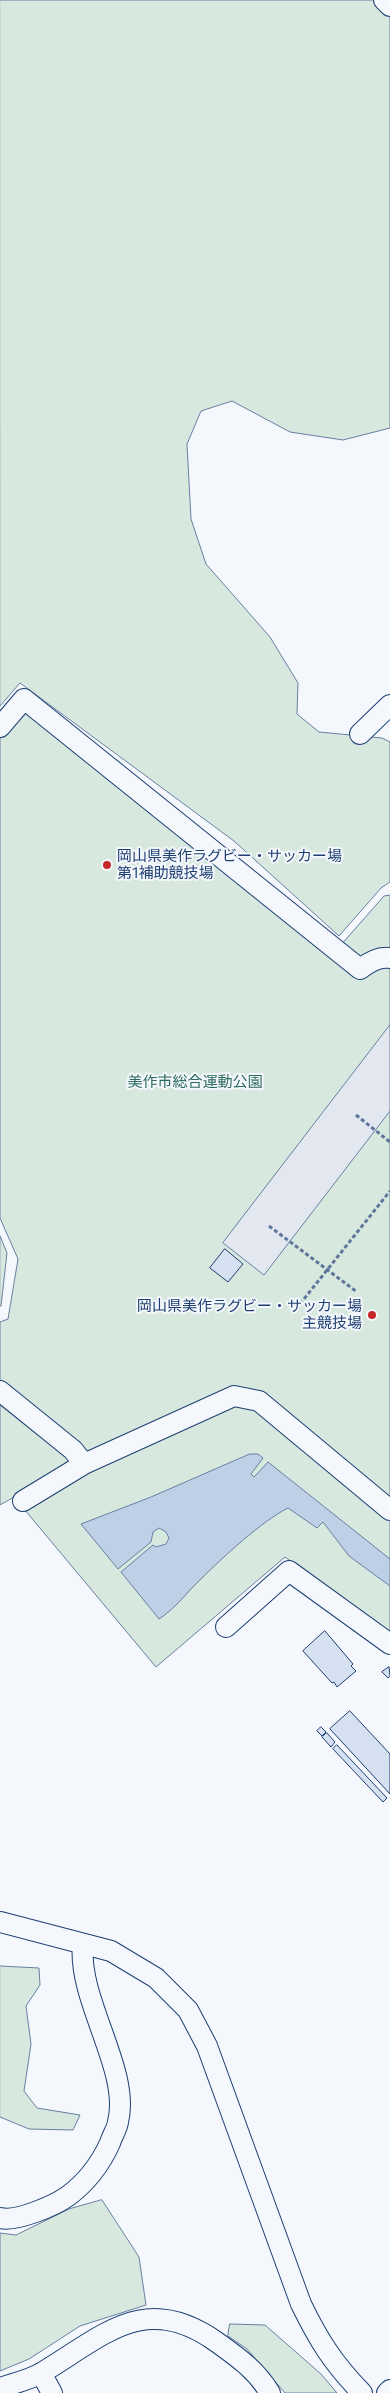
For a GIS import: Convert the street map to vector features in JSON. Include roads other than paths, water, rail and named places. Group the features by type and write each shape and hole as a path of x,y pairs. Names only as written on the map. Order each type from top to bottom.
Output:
{"street":[{"path":"384,0 390,6"},
{"path":"0,727 24,699 360,968 369,962 384,957 390,958"},
{"path":"360,734 390,705"},
{"path":"0,1391 73,1450 84,1464"},
{"path":"23,1501 84,1464 234,1396 259,1401 390,1510"},
{"path":"226,1627 289,1571 390,1644"},
{"path":"0,1922 111,1951 156,1978 188,2010 207,2046 301,2304 321,2344 344,2375 362,2393"},
{"path":"0,2218 7,2220 33,2212 63,2199 84,2185 106,2150 118,2122 120,2106 117,2080 85,1977 82,1960 83,1944"},
{"path":"0,2388 41,2373 86,2343 122,2323 150,2318 181,2322 208,2335 261,2378 270,2393"},
{"path":"41,2373 52,2393"},
{"path":"387,2393 390,2390"}],"water":[{"path":"250,1454 258,1454 263,1458 251,1474 254,1477 268,1462 390,1559 390,1586 349,1556 323,1522 317,1528 288,1508 243,1540 171,1610 159,1619 121,1572 153,1545 156,1547 166,1544 169,1538 166,1532 159,1528 153,1532 151,1542 118,1569 81,1524 151,1497"}],"place":[{"name":"岡山県美作ラグビー・サッカー場 第1補助競技場","path":"107,865"},
{"name":"岡山県美作ラグビー・サッカー場 主競技場","path":"372,1315"}],"park label":[{"name":"美作市総合運動公園","path":"195,1082"}]}
